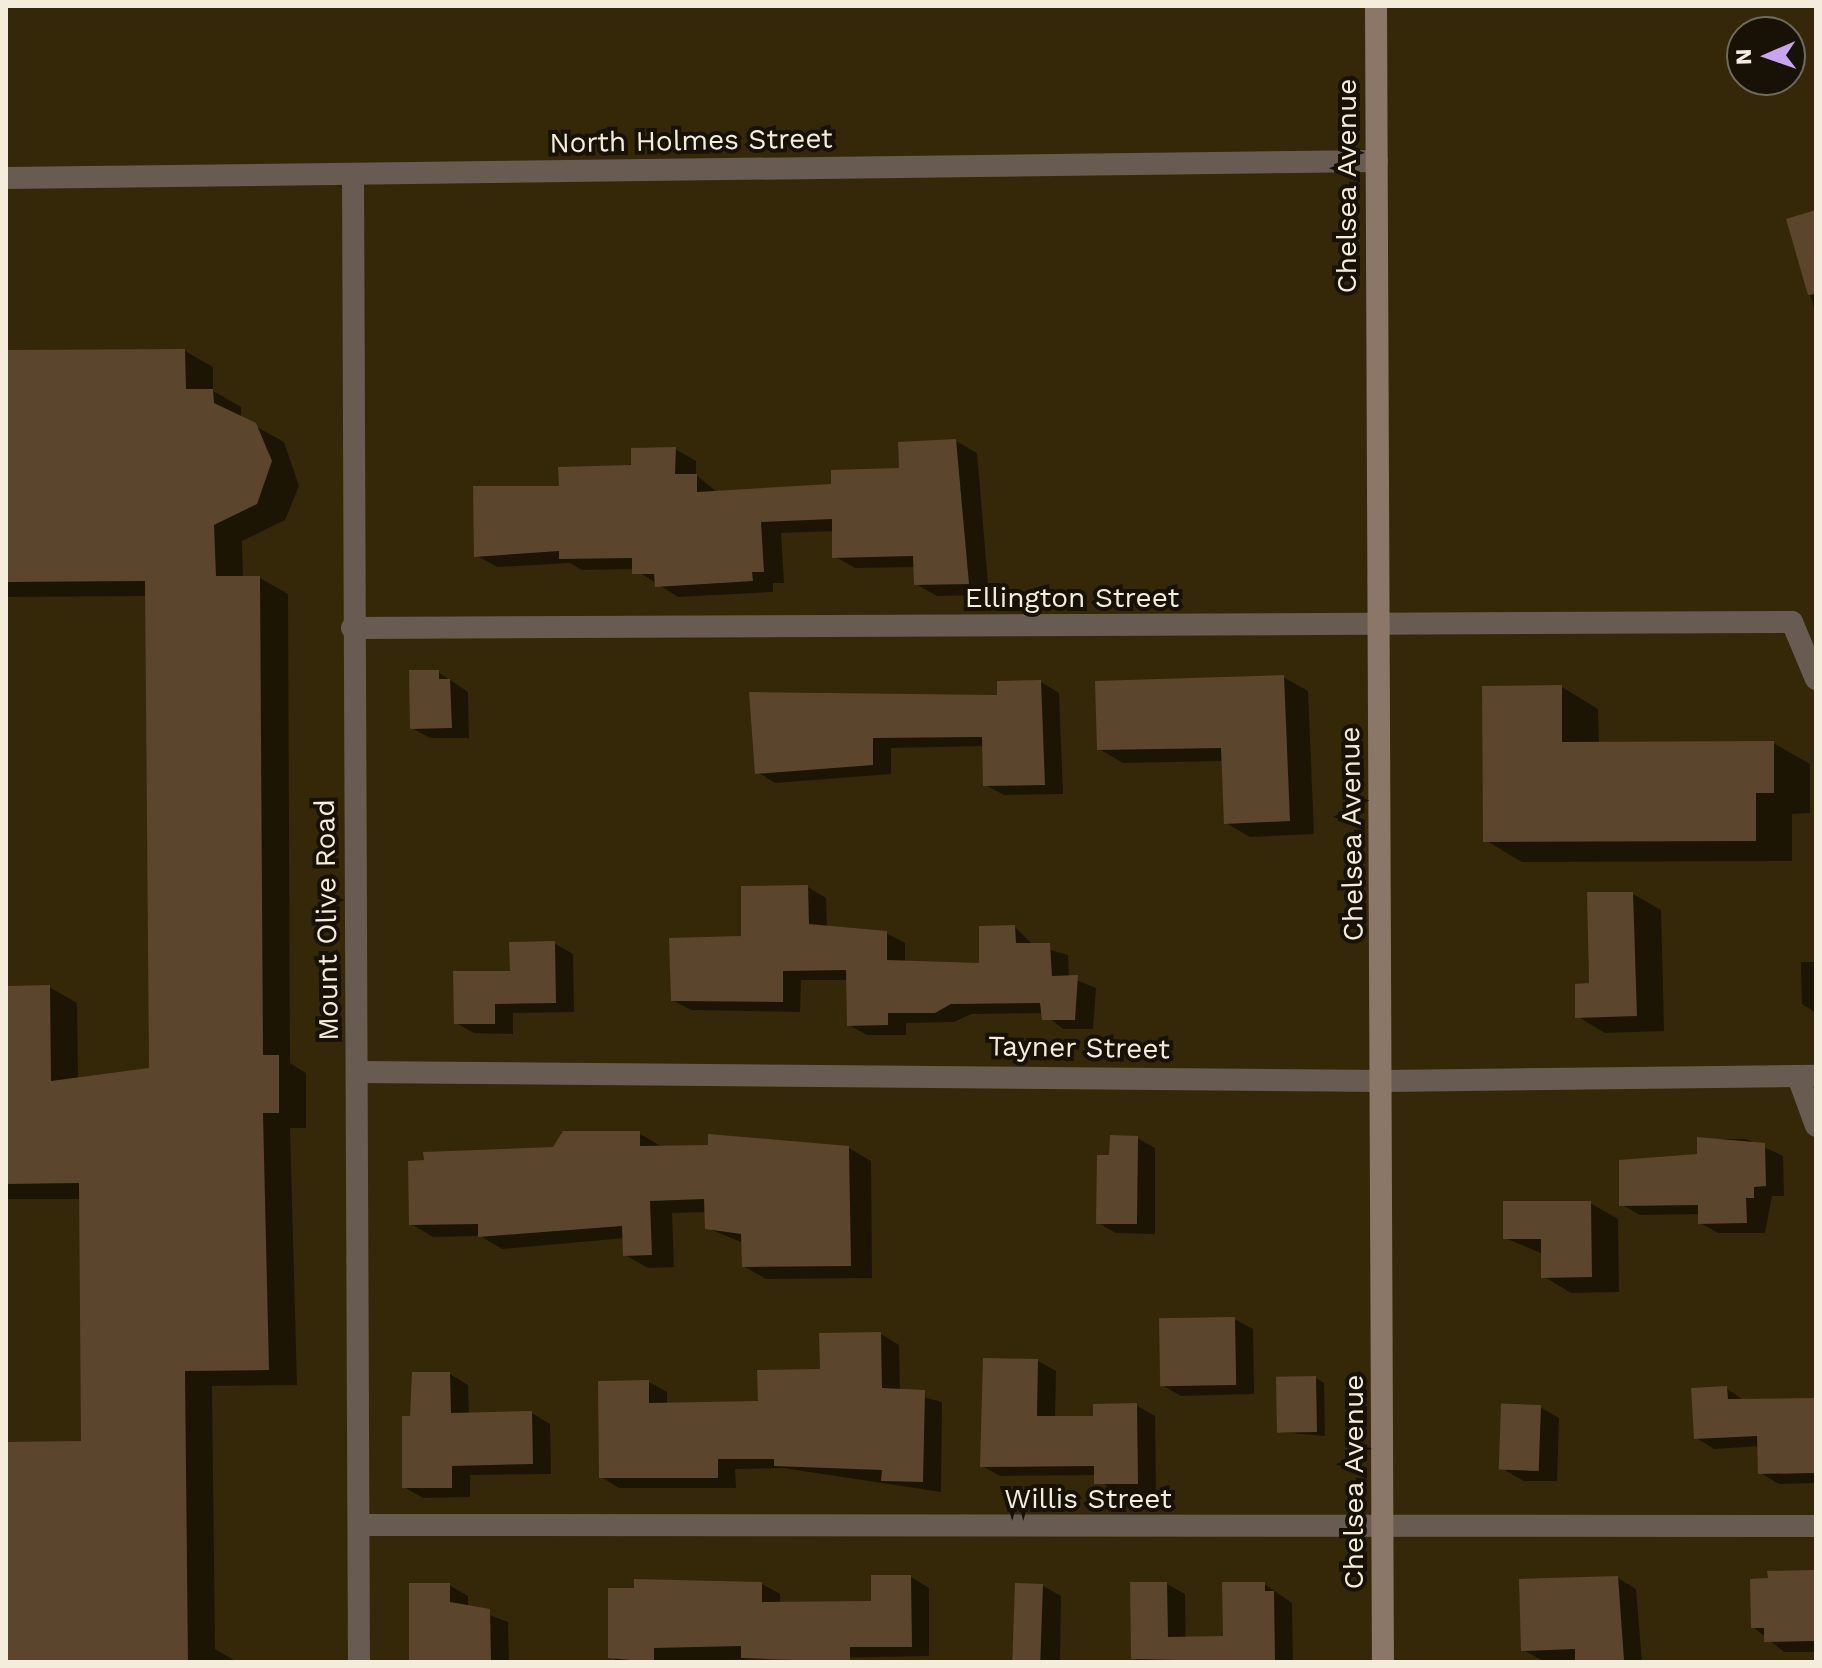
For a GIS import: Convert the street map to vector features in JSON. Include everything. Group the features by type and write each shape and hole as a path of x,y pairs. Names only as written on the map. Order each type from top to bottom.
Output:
{"main road":[{"name":"Chelsea Avenue","path":"1376,6 1385,1081 1383,1662"}],"street":[{"name":"North Holmes Street","path":"6,178 353,177 1377,161"},
{"name":"Mount Olive Road","path":"353,177 352,628 360,1072 359,1662"},
{"name":"Ellington Street","path":"352,628 1380,629 1792,622 1816,679"},
{"name":"Tayner Street","path":"360,1072 1385,1081 1807,1076"},
{"path":"1807,1076 1816,1126"},
{"name":"Willis Street","path":"360,1525 1383,1531 1816,1526"}],"building":[{"path":"1816,210 1816,294 1808,295 1786,219"},
{"path":"185,349 186,389 213,389 214,403 256,423 272,461 257,504 214,525 216,576 260,576 263,1055 279,1055 279,1113 263,1113 269,1370 185,1371 188,1662 6,1662 6,1442 81,1441 79,1183 6,1184 6,986 50,985 51,1081 149,1068 145,581 6,582 6,350"},
{"path":"956,439 969,584 914,585 913,556 832,558 832,519 761,522 764,572 752,572 753,581 655,587 654,574 632,574 632,558 559,559 559,551 474,557 473,486 559,486 558,467 631,465 631,448 676,447 675,474 697,474 697,492 831,484 831,470 899,468 898,442"},
{"path":"409,670 439,670 439,679 450,679 452,728 410,729"},
{"path":"1284,675 1290,821 1224,824 1221,748 1097,750 1095,681"},
{"path":"1041,680 1045,785 983,786 982,737 873,738 873,765 755,774 749,692 997,695 997,681"},
{"path":"1562,685 1562,742 1774,741 1774,793 1756,793 1756,841 1483,842 1482,686"},
{"path":"808,885 809,924 887,931 887,960 979,963 979,926 1015,925 1016,943 1050,943 1052,976 1078,975 1075,1020 1042,1020 1040,1003 951,1004 935,1013 888,1013 888,1025 847,1026 846,970 783,971 783,1002 671,1001 669,938 741,936 741,886"},
{"path":"1587,892 1633,892 1637,1016 1575,1018 1575,984 1589,983"},
{"path":"555,941 556,1003 495,1004 495,1024 454,1024 453,971 510,971 509,942"},
{"path":"563,1131 640,1131 640,1146 708,1145 708,1134 849,1146 851,1266 742,1267 741,1234 705,1229 704,1199 650,1201 652,1255 623,1256 622,1226 478,1237 478,1224 409,1225 408,1161 424,1160 423,1152 553,1147"},
{"path":"1110,1135 1138,1136 1137,1224 1096,1224 1097,1155 1109,1155"},
{"path":"1697,1137 1765,1143 1766,1186 1754,1187 1754,1198 1746,1198 1747,1223 1698,1224 1698,1205 1619,1206 1619,1160 1697,1154"},
{"path":"1503,1201 1591,1201 1592,1277 1541,1278 1541,1239 1503,1239"},
{"path":"1235,1317 1236,1385 1160,1386 1159,1318"},
{"path":"881,1332 882,1388 925,1390 923,1482 881,1481 882,1470 774,1466 774,1459 718,1459 718,1478 599,1478 598,1381 649,1380 649,1403 758,1401 757,1370 820,1369 819,1333"},
{"path":"983,1358 1038,1359 1037,1416 1093,1416 1093,1404 1137,1403 1138,1484 1094,1484 1094,1466 980,1467"},
{"path":"412,1372 450,1372 451,1413 532,1411 533,1464 452,1466 452,1488 402,1488 402,1416 410,1416"},
{"path":"1316,1376 1317,1432 1277,1433 1276,1377"},
{"path":"1727,1386 1728,1399 1816,1398 1816,1473 1758,1474 1757,1436 1694,1439 1691,1388"},
{"path":"1501,1404 1541,1405 1539,1471 1499,1470"},
{"path":"1816,1570 1816,1641 1764,1642 1764,1628 1751,1628 1750,1579 1768,1578 1767,1571"},
{"path":"871,1575 911,1575 912,1647 850,1647 850,1662 741,1658 741,1646 654,1648 654,1662 608,1658 608,1588 634,1588 634,1579 762,1582 762,1602 871,1601"},
{"path":"1618,1576 1624,1660 1575,1660 1575,1649 1521,1651 1519,1579"},
{"path":"1130,1582 1167,1582 1168,1637 1223,1636 1222,1582 1265,1582 1265,1591 1274,1591 1275,1662 1131,1659"},
{"path":"409,1583 450,1583 450,1602 490,1609 491,1662 409,1662"},
{"path":"1015,1583 1043,1584 1040,1662 1012,1662"}]}
